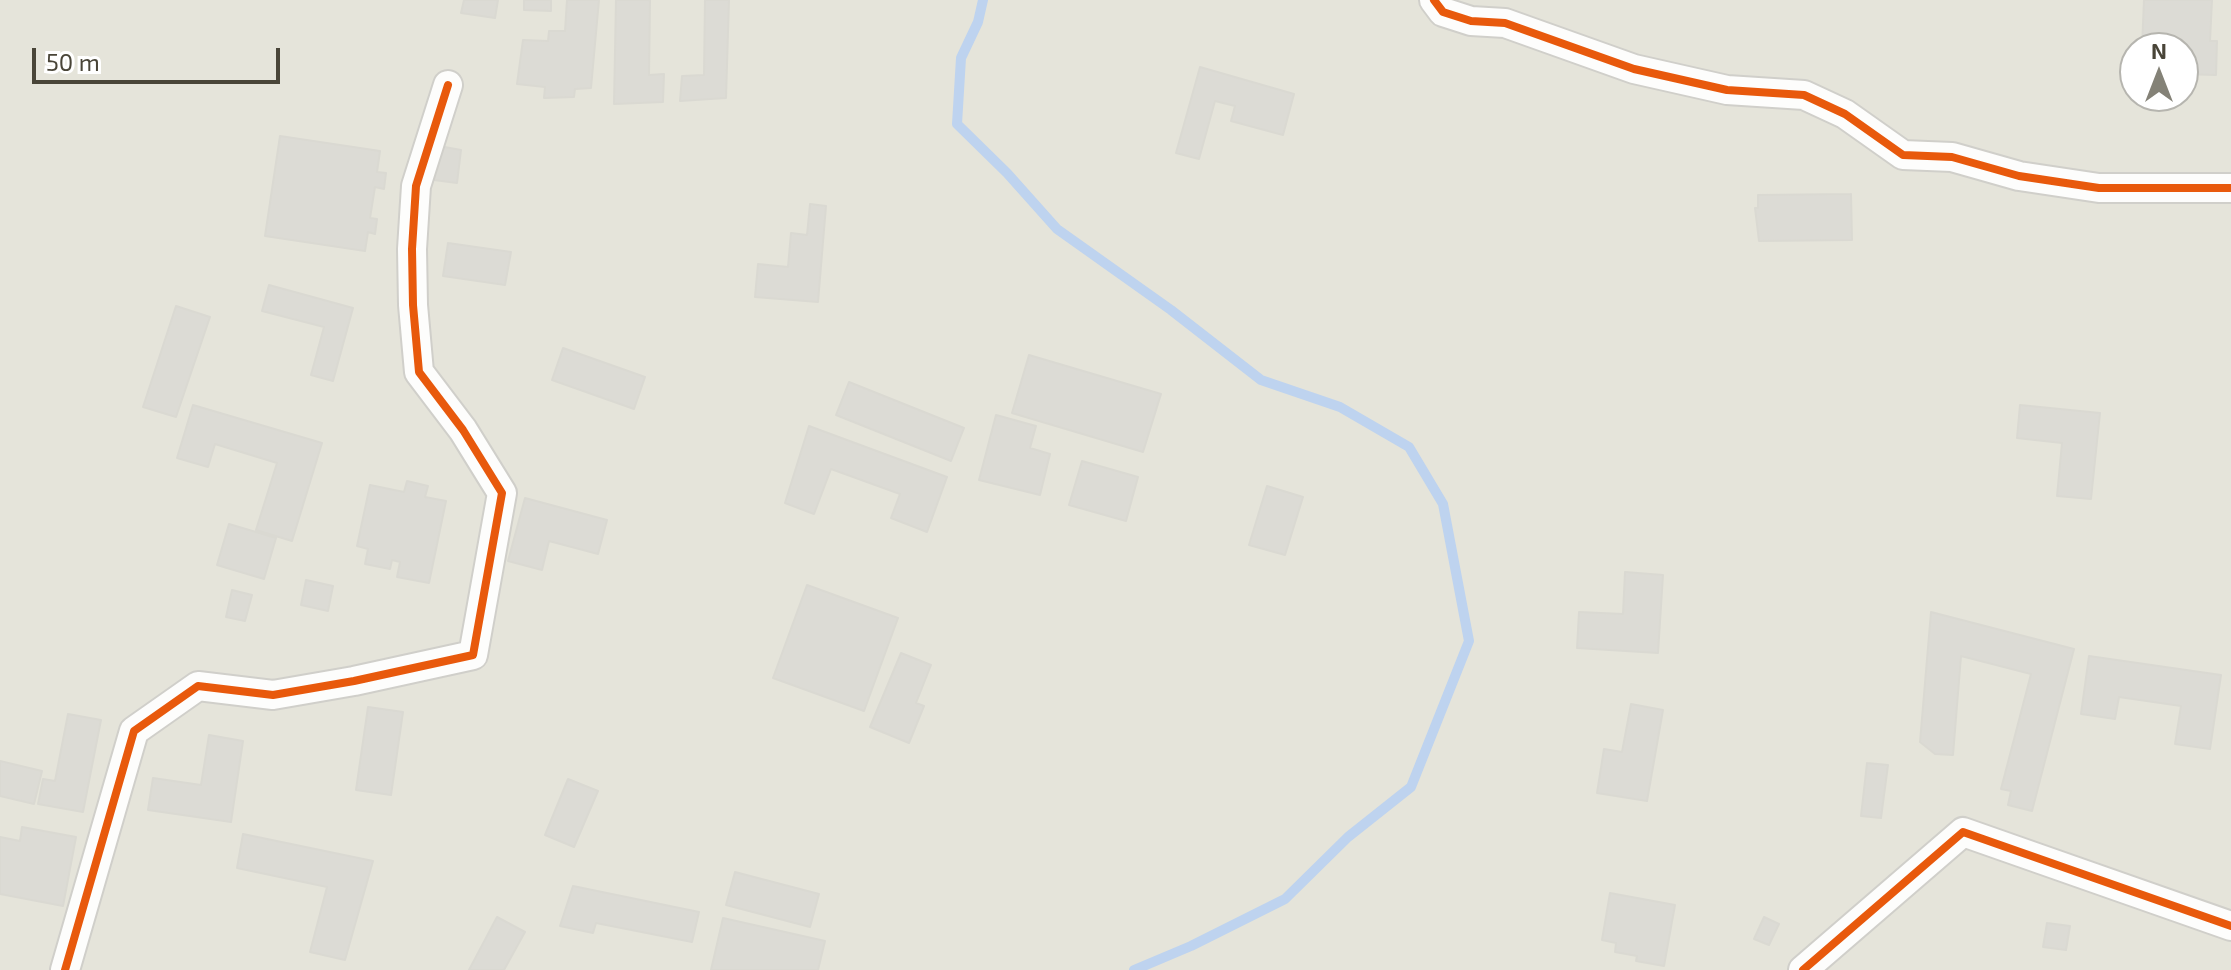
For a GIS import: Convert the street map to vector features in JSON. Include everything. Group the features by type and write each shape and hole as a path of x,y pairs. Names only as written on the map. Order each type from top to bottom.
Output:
{"street":[{"path":"1434,0 1443,12 1471,21 1505,23 1634,69 1727,90 1804,95 1845,114 1903,155 1952,157 2019,176 2099,188 2231,188"},
{"path":"65,970 134,731 198,686 273,695 473,655 502,493 463,430 419,372 413,305 412,249 416,186 448,85"},
{"path":"1803,970 1963,832 2231,926"}],"shaded area":[{"path":"0,0 2231,0 2231,970 0,970"}],"building":[{"path":"464,0 498,0 495,18 461,13"},
{"path":"524,0 551,0 551,11 524,10"},
{"path":"567,0 599,0 591,88 575,89 574,97 544,98 545,87 517,84 523,40 548,41 549,31 565,31"},
{"path":"616,0 650,0 649,75 664,74 663,102 614,104"},
{"path":"705,0 729,0 726,98 680,101 682,76 704,75"},
{"path":"2144,0 2212,0 2210,41 2217,41 2216,75 2199,74 2199,32 2143,32"},
{"path":"1200,67 1294,94 1283,135 1231,121 1235,106 1215,101 1199,159 1176,153"},
{"path":"280,136 380,151 377,172 386,173 384,189 375,187 370,218 377,219 375,234 368,232 365,251 265,236"},
{"path":"439,146 461,150 457,183 434,180"},
{"path":"1851,194 1852,240 1759,241 1755,208 1758,208 1758,195"},
{"path":"810,204 826,206 818,302 755,297 758,264 788,267 791,233 807,235"},
{"path":"448,243 511,252 505,285 443,276"},
{"path":"269,285 353,308 333,381 311,375 324,327 262,311"},
{"path":"176,306 210,317 176,417 143,407"},
{"path":"563,348 645,377 634,409 552,380"},
{"path":"1029,355 1161,394 1143,452 1012,413"},
{"path":"849,382 964,428 951,461 836,415"},
{"path":"193,405 322,443 292,541 256,530 277,463 215,444 208,467 177,458"},
{"path":"2020,405 2100,413 2091,499 2057,496 2062,443 2017,438"},
{"path":"996,415 1036,426 1030,448 1050,454 1040,495 979,480"},
{"path":"809,426 947,477 927,532 891,518 900,494 831,469 814,514 785,503"},
{"path":"1082,461 1138,477 1126,521 1069,505"},
{"path":"407,481 428,486 425,497 446,501 429,583 397,577 400,562 392,560 390,569 365,564 368,549 357,546 370,485 404,492"},
{"path":"1267,486 1303,497 1285,555 1249,545"},
{"path":"525,498 607,520 598,554 549,541 542,570 508,561"},
{"path":"229,524 276,538 264,579 217,565"},
{"path":"1625,572 1663,575 1658,653 1577,648 1579,612 1623,614"},
{"path":"306,580 333,586 328,611 301,605"},
{"path":"807,585 898,618 864,711 773,678"},
{"path":"232,590 252,595 245,621 226,617"},
{"path":"1931,612 2074,649 2032,811 2008,805 2011,791 2001,789 2031,674 1961,656 1953,755 1935,754 1920,742"},
{"path":"901,653 931,665 916,703 924,706 909,743 870,727"},
{"path":"2089,656 2221,675 2210,749 2175,744 2181,706 2119,697 2115,719 2081,714"},
{"path":"1631,704 1663,710 1647,801 1597,793 1604,749 1622,752"},
{"path":"368,707 403,712 391,795 356,790"},
{"path":"68,714 101,720 83,812 38,804 43,779 55,781"},
{"path":"209,735 243,741 231,822 148,810 153,778 201,785"},
{"path":"0,761 42,771 34,804 0,796"},
{"path":"1867,763 1888,765 1881,818 1861,816"},
{"path":"568,779 598,791 574,847 545,835"},
{"path":"22,827 76,837 63,906 0,894 0,837 20,841"},
{"path":"243,834 373,861 345,960 310,952 327,887 237,868"},
{"path":"735,872 819,894 810,927 726,905"},
{"path":"573,886 699,912 692,942 596,923 593,933 560,926"},
{"path":"1610,893 1675,905 1664,966 1636,961 1637,956 1615,952 1616,943 1602,940"},
{"path":"497,917 525,932 504,970 469,970"},
{"path":"1764,917 1779,924 1769,945 1754,939"},
{"path":"723,918 825,941 818,970 711,970"},
{"path":"2047,923 2070,926 2066,950 2043,947"}],"waterway":[{"path":"983,0 978,22 961,58 957,124 1007,173 1057,229 1171,310 1261,380 1340,407 1409,447 1443,504 1469,641 1411,787 1348,837 1285,899 1191,946 1134,970"}],"cycle path":[{"path":"1434,0 1443,12 1471,21 1505,23 1634,69 1727,90 1804,95 1845,114 1903,155 1952,157 2019,176 2099,188 2231,188"},
{"path":"65,970 134,731 198,686 273,695 473,655 502,493 463,430 419,372 413,305 412,249 416,186 448,85"},
{"path":"1803,970 1963,832 2231,926"}]}
